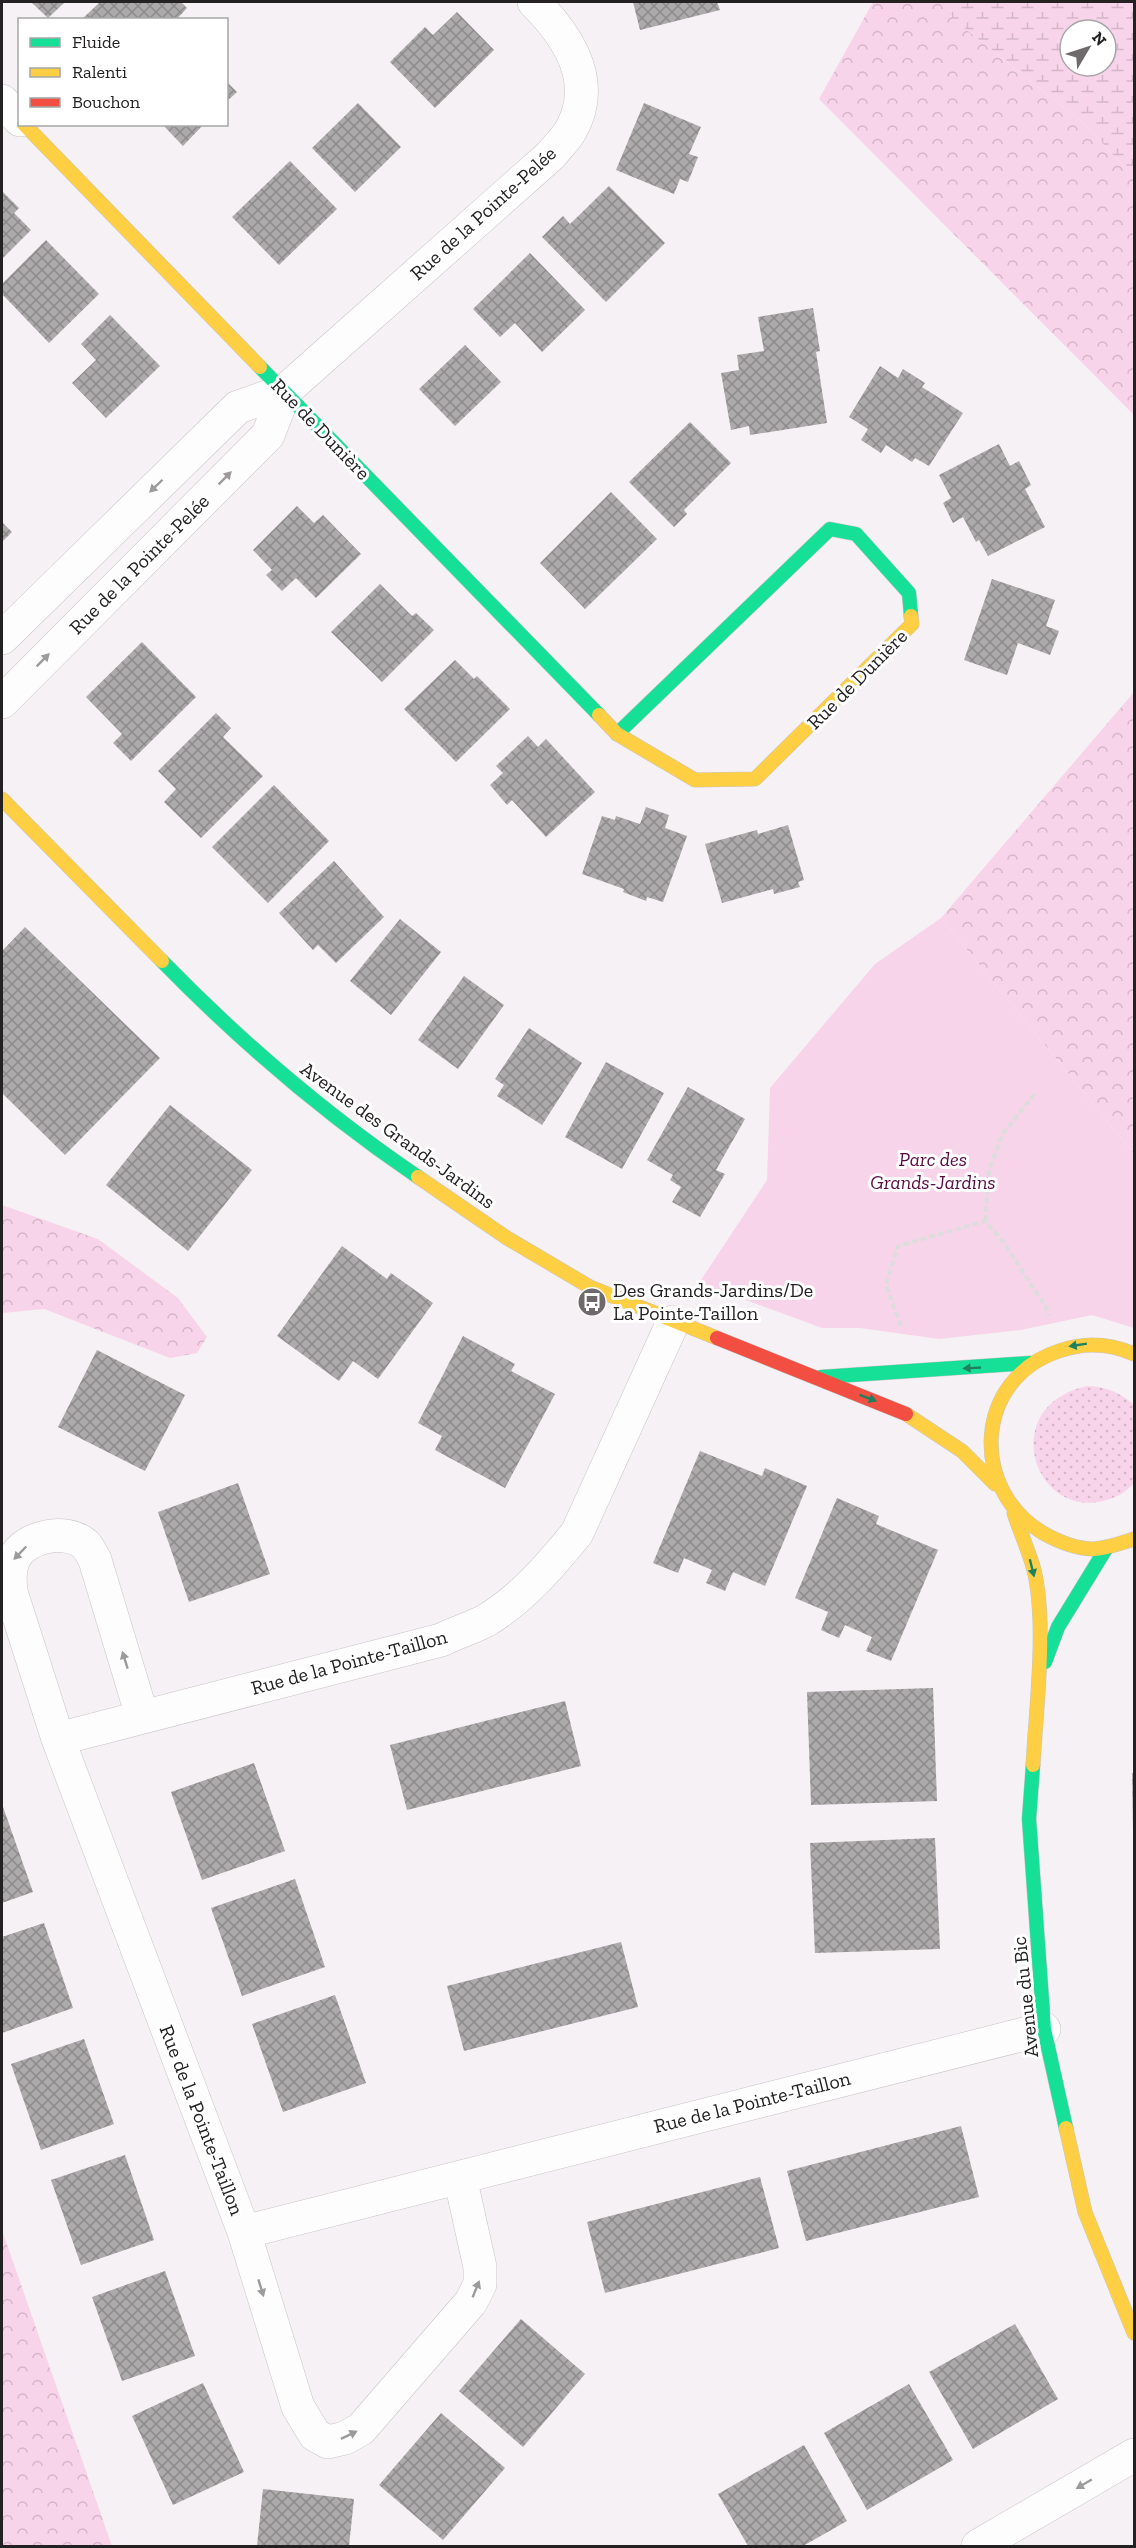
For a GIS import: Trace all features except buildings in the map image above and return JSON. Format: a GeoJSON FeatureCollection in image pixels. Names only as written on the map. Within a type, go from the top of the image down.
{"type":"FeatureCollection","features":[{"type":"Feature","properties":{"kind":"street","name":"Rue de la Pointe-Pelée"},"geometry":{"type":"LineString","coordinates":[[2,638],[237,407],[285,391],[550,155],[571,130],[582,102],[581,72],[569,44],[534,2]]}},
{"type":"Feature","properties":{"kind":"street"},"geometry":{"type":"LineString","coordinates":[[2,101],[18,118]]}},
{"type":"Feature","properties":{"kind":"street","name":"Rue de Dunière"},"geometry":{"type":"LineString","coordinates":[[26,126],[617,734],[694,780],[755,779],[912,624],[909,593],[856,534],[830,530],[617,734]]}},
{"type":"Feature","properties":{"kind":"street","name":"Rue de la Pointe-Pelée"},"geometry":{"type":"LineString","coordinates":[[2,702],[268,435],[285,391]]}},
{"type":"Feature","properties":{"kind":"street","name":"Avenue des Grands-Jardins"},"geometry":{"type":"LineString","coordinates":[[6,812],[66,861],[212,1012],[290,1081],[376,1149],[507,1238],[590,1287],[813,1378],[897,1409],[933,1428],[958,1445],[995,1484]]}},
{"type":"Feature","properties":{"kind":"street","name":"Rue de la Pointe-Taillon"},"geometry":{"type":"LineString","coordinates":[[58,1739],[441,1640],[484,1621],[520,1595],[554,1561],[577,1533],[673,1322]]}},
{"type":"Feature","properties":{"kind":"street"},"geometry":{"type":"LineString","coordinates":[[1134,1354],[1125,1349],[1092,1343],[1059,1348],[1030,1363],[1007,1387],[992,1417],[988,1450],[995,1484],[1014,1513],[1040,1535],[1072,1547],[1107,1548],[1134,1539]]}},
{"type":"Feature","properties":{"kind":"street","name":"Avenue des Grands-Jardins"},"geometry":{"type":"LineString","coordinates":[[813,1378],[1030,1363]]}},
{"type":"Feature","properties":{"kind":"street","name":"Avenue du Bic"},"geometry":{"type":"LineString","coordinates":[[1014,1513],[1034,1571],[1038,1612],[1038,1680],[1029,1819],[1044,2029],[1085,2212],[1134,2333]]}},
{"type":"Feature","properties":{"kind":"street","name":"Rue de la Pointe-Taillon"},"geometry":{"type":"LineString","coordinates":[[142,1716],[95,1560],[86,1544],[68,1535],[51,1536],[21,1548],[14,1558],[9,1575],[11,1592],[58,1739],[244,2232],[298,2407],[315,2434],[328,2442],[345,2438],[361,2429],[471,2302],[480,2284],[480,2267],[460,2177]]}},
{"type":"Feature","properties":{"kind":"street","name":"Avenue du Bic"},"geometry":{"type":"LineString","coordinates":[[1038,1680],[1058,1627],[1107,1548]]}},
{"type":"Feature","properties":{"kind":"street","name":"Rue de la Pointe-Taillon"},"geometry":{"type":"LineString","coordinates":[[244,2232],[1044,2029]]}},
{"type":"Feature","properties":{"kind":"street"},"geometry":{"type":"LineString","coordinates":[[978,2547],[1134,2455]]}},
{"type":"Feature","properties":{"kind":"path"},"geometry":{"type":"LineString","coordinates":[[1036,1092],[1002,1135],[989,1170],[985,1221],[1004,1243],[1046,1307],[1059,1348]]}},
{"type":"Feature","properties":{"kind":"path"},"geometry":{"type":"LineString","coordinates":[[901,1326],[886,1285],[898,1246],[985,1221]]}},
{"type":"Feature","properties":{"kind":"green space"},"geometry":{"type":"Polygon","coordinates":[[[873,2],[949,2],[952,18],[1088,127],[1134,178],[1134,415],[819,99],[873,2]]]}},
{"type":"Feature","properties":{"kind":"green space"},"geometry":{"type":"Polygon","coordinates":[[[949,2],[1134,2],[1134,178],[1088,127],[952,18],[949,2]]]}},
{"type":"Feature","properties":{"kind":"green space"},"geometry":{"type":"Polygon","coordinates":[[[1134,692],[1134,1154],[941,918],[1134,692]]]}},
{"type":"Feature","properties":{"kind":"green space","name":"Parc des Grands-Jardins"},"geometry":{"type":"Polygon","coordinates":[[[941,918],[1134,1154],[1134,1328],[1092,1315],[1021,1330],[939,1339],[860,1328],[822,1328],[699,1283],[767,1180],[770,1088],[875,964],[941,918]]]}},
{"type":"Feature","properties":{"kind":"green space"},"geometry":{"type":"Polygon","coordinates":[[[2,1205],[98,1239],[178,1298],[207,1337],[197,1353],[170,1358],[44,1309],[2,1313],[2,1205]]]}},
{"type":"Feature","properties":{"kind":"green space"},"geometry":{"type":"Polygon","coordinates":[[[1087,1386],[1112,1391],[1134,1405],[1134,1483],[1120,1495],[1112,1498],[1103,1501],[1079,1502],[1058,1493],[1043,1477],[1035,1457],[1034,1436],[1042,1415],[1059,1397],[1087,1386]]]}},
{"type":"Feature","properties":{"kind":"green space"},"geometry":{"type":"Polygon","coordinates":[[[2,2230],[112,2546],[2,2546],[2,2230]]]}},
{"type":"Feature","properties":{"kind":"traffic: fast"},"geometry":{"type":"LineString","coordinates":[[260,367],[599,715]]}},
{"type":"Feature","properties":{"kind":"traffic: fast"},"geometry":{"type":"LineString","coordinates":[[617,734],[830,529],[856,534],[909,593],[911,616]]}},
{"type":"Feature","properties":{"kind":"traffic: fast"},"geometry":{"type":"LineString","coordinates":[[162,961],[222,1020],[284,1075],[350,1128],[418,1177]]}},
{"type":"Feature","properties":{"kind":"traffic: fast"},"geometry":{"type":"LineString","coordinates":[[821,1377],[1030,1363]]}},
{"type":"Feature","properties":{"kind":"traffic: fast"},"geometry":{"type":"LineString","coordinates":[[1045,1662],[1058,1627],[1107,1547]]}},
{"type":"Feature","properties":{"kind":"traffic: fast"},"geometry":{"type":"LineString","coordinates":[[1033,1765],[1029,1819],[1044,2029],[1066,2128]]}},
{"type":"Feature","properties":{"kind":"traffic: slow"},"geometry":{"type":"LineString","coordinates":[[26,126],[260,367]]}},
{"type":"Feature","properties":{"kind":"traffic: slow"},"geometry":{"type":"LineString","coordinates":[[599,715],[617,734],[695,780],[755,779],[912,624],[911,616]]}},
{"type":"Feature","properties":{"kind":"traffic: slow"},"geometry":{"type":"LineString","coordinates":[[2,799],[162,961]]}},
{"type":"Feature","properties":{"kind":"traffic: slow"},"geometry":{"type":"LineString","coordinates":[[418,1177],[507,1238],[590,1287],[717,1338]]}},
{"type":"Feature","properties":{"kind":"traffic: slow"},"geometry":{"type":"LineString","coordinates":[[1134,1354],[1106,1346],[1087,1345],[1059,1351],[1031,1365],[1010,1385],[997,1409],[991,1436],[993,1463],[1002,1490],[1019,1514],[1043,1533],[1067,1544],[1087,1549],[1104,1548],[1134,1539]]}},
{"type":"Feature","properties":{"kind":"traffic: slow"},"geometry":{"type":"LineString","coordinates":[[906,1414],[962,1451],[995,1484]]}},
{"type":"Feature","properties":{"kind":"traffic: slow"},"geometry":{"type":"LineString","coordinates":[[1014,1513],[1034,1570],[1040,1615],[1040,1666],[1033,1765]]}},
{"type":"Feature","properties":{"kind":"traffic: slow"},"geometry":{"type":"LineString","coordinates":[[1066,2128],[1085,2212],[1134,2333]]}},
{"type":"Feature","properties":{"kind":"traffic: jam"},"geometry":{"type":"LineString","coordinates":[[717,1338],[906,1414]]}},
{"type":"Feature","properties":{"kind":"place","name":"Des Grands-Jardins/De La Pointe-Taillon"},"geometry":{"type":"Point","coordinates":[592,1302]}}]}
